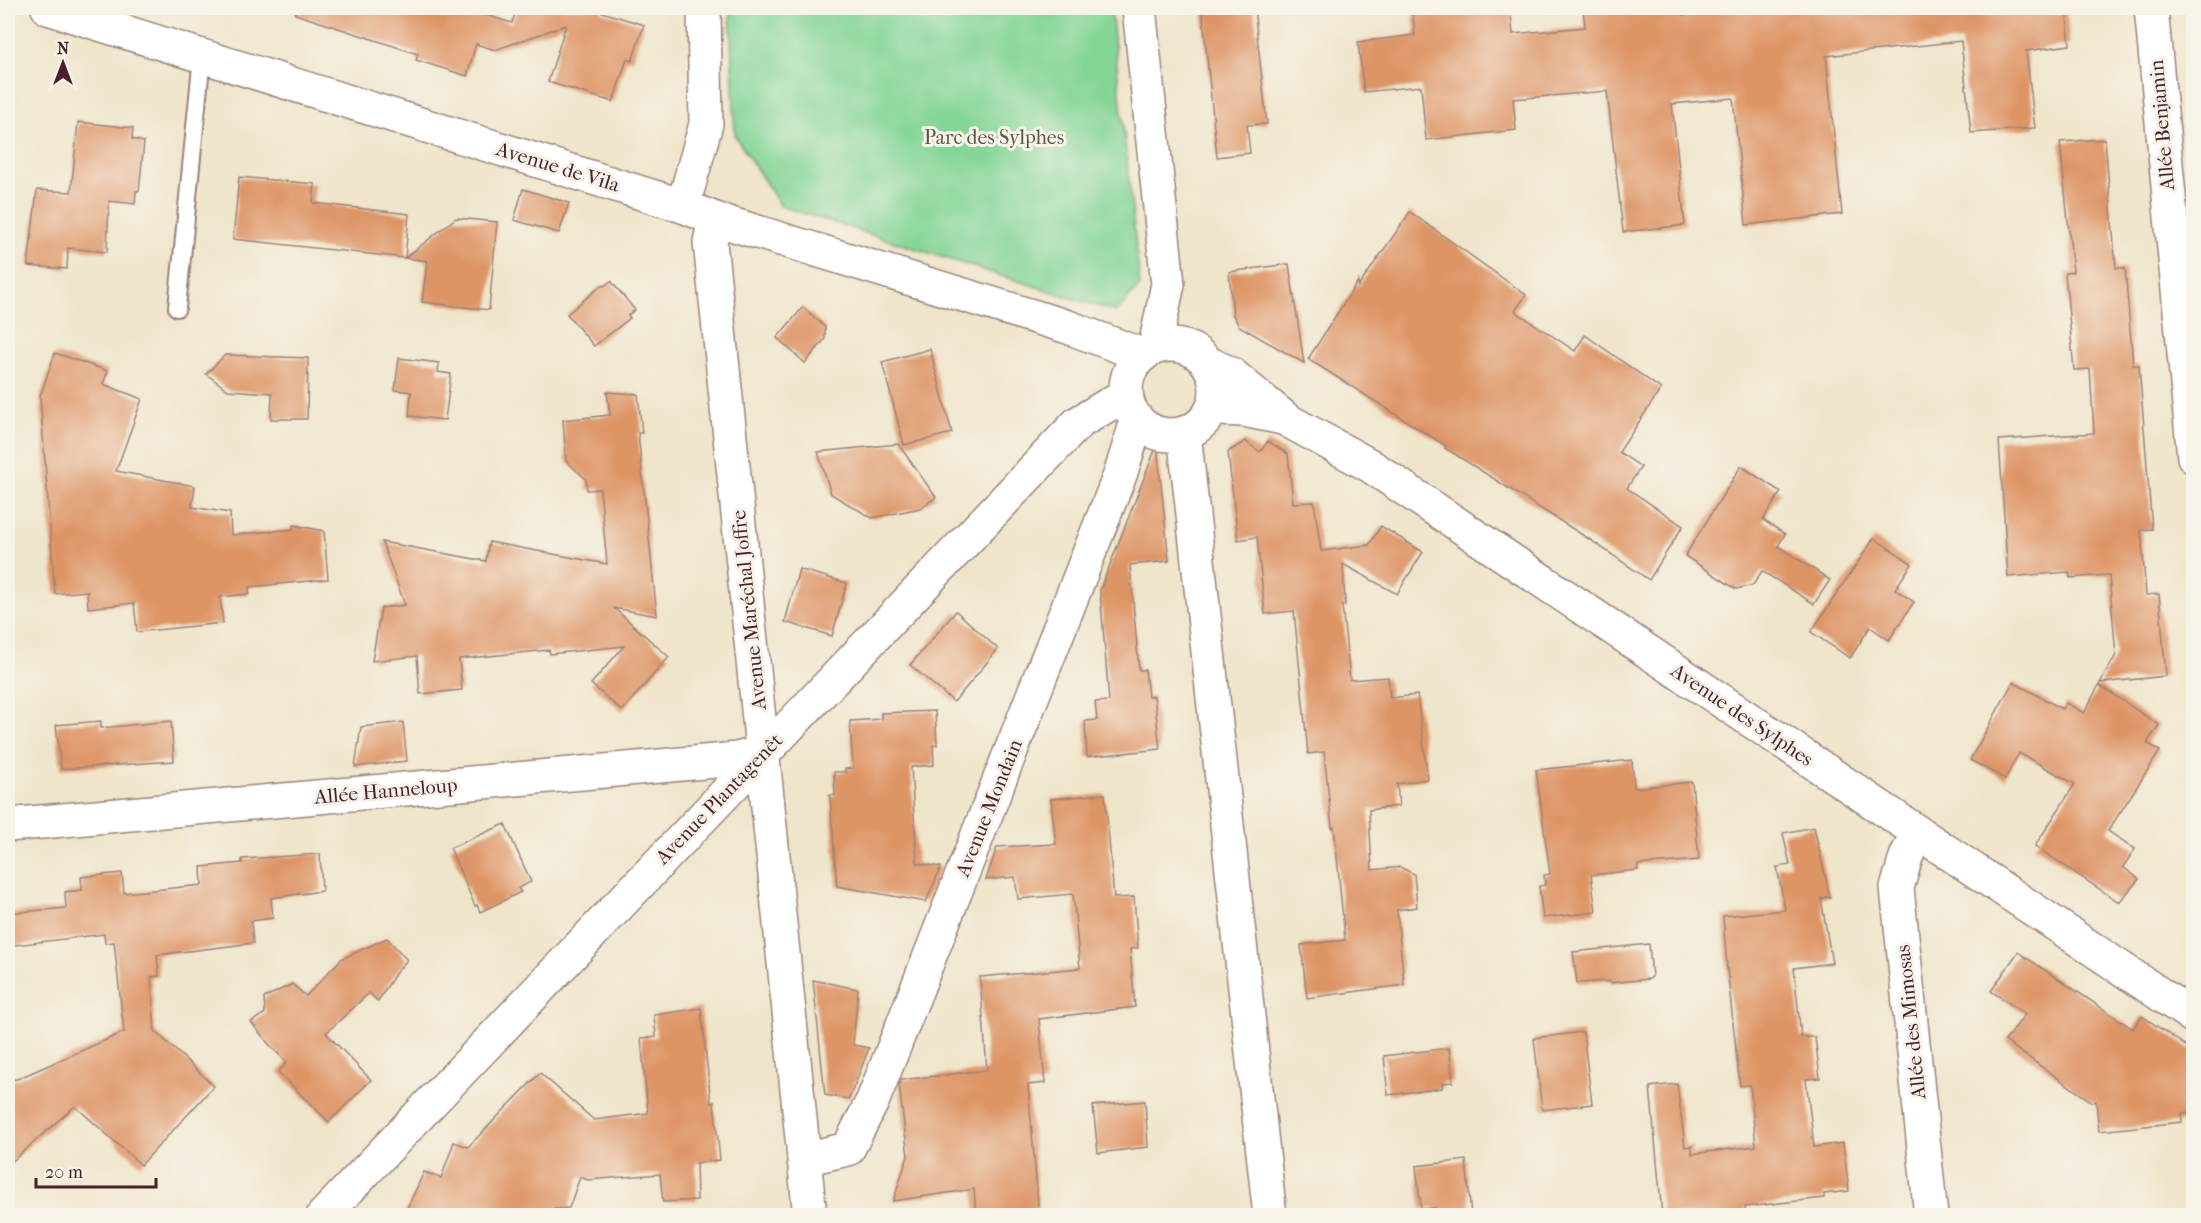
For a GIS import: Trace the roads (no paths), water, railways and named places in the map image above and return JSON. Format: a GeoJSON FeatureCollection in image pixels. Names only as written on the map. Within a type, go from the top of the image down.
{"type":"FeatureCollection","features":[{"type":"Feature","properties":{"kind":"street","name":"Avenue de Vila"},"geometry":{"type":"LineString","coordinates":[[48,8],[683,206],[715,219],[1068,327],[1137,379]]}},
{"type":"Feature","properties":{"kind":"street"},"geometry":{"type":"LineString","coordinates":[[683,206],[706,124],[704,8]]}},
{"type":"Feature","properties":{"kind":"street"},"geometry":{"type":"LineString","coordinates":[[1139,8],[1168,284],[1204,359],[1216,378],[1217,386],[1214,409],[1205,422],[1184,434],[1163,435],[1149,430],[1137,379],[1168,284]]}},
{"type":"Feature","properties":{"kind":"street","name":"Allée Benjamin"},"geometry":{"type":"LineString","coordinates":[[2151,8],[2193,457]]}},
{"type":"Feature","properties":{"kind":"street","name":"Avenue Maréchal Joffre"},"geometry":{"type":"LineString","coordinates":[[715,219],[710,242],[810,1215]]}},
{"type":"Feature","properties":{"kind":"street"},"geometry":{"type":"LineString","coordinates":[[1137,379],[1177,345],[1185,346],[1204,359]]}},
{"type":"Feature","properties":{"kind":"street","name":"Avenue des Sylphes"},"geometry":{"type":"LineString","coordinates":[[1204,359],[1231,374],[1287,420],[1370,465],[2193,1017]]}},
{"type":"Feature","properties":{"kind":"street","name":"Avenue Plantagenêt"},"geometry":{"type":"LineString","coordinates":[[323,1215],[1078,423],[1137,379]]}},
{"type":"Feature","properties":{"kind":"street","name":"Avenue Mondain"},"geometry":{"type":"LineString","coordinates":[[804,1159],[848,1149],[873,1100],[1120,475],[1137,379]]}},
{"type":"Feature","properties":{"kind":"street","name":"Avenue des Sylphes"},"geometry":{"type":"LineString","coordinates":[[1214,409],[1244,410],[1287,420]]}},
{"type":"Feature","properties":{"kind":"street"},"geometry":{"type":"LineString","coordinates":[[1184,434],[1270,1215]]}},
{"type":"Feature","properties":{"kind":"street","name":"Allée Hanneloup"},"geometry":{"type":"LineString","coordinates":[[8,825],[737,759],[764,752]]}},
{"type":"Feature","properties":{"kind":"street","name":"Allée des Mimosas"},"geometry":{"type":"LineString","coordinates":[[1917,833],[1906,857],[1897,888],[1931,1215]]}},
{"type":"Feature","properties":{"kind":"lane"},"geometry":{"type":"LineString","coordinates":[[177,308],[202,56]]}},
{"type":"Feature","properties":{"kind":"park label","name":"Parc des Sylphes"},"geometry":{"type":"Point","coordinates":[994,137]}}]}
